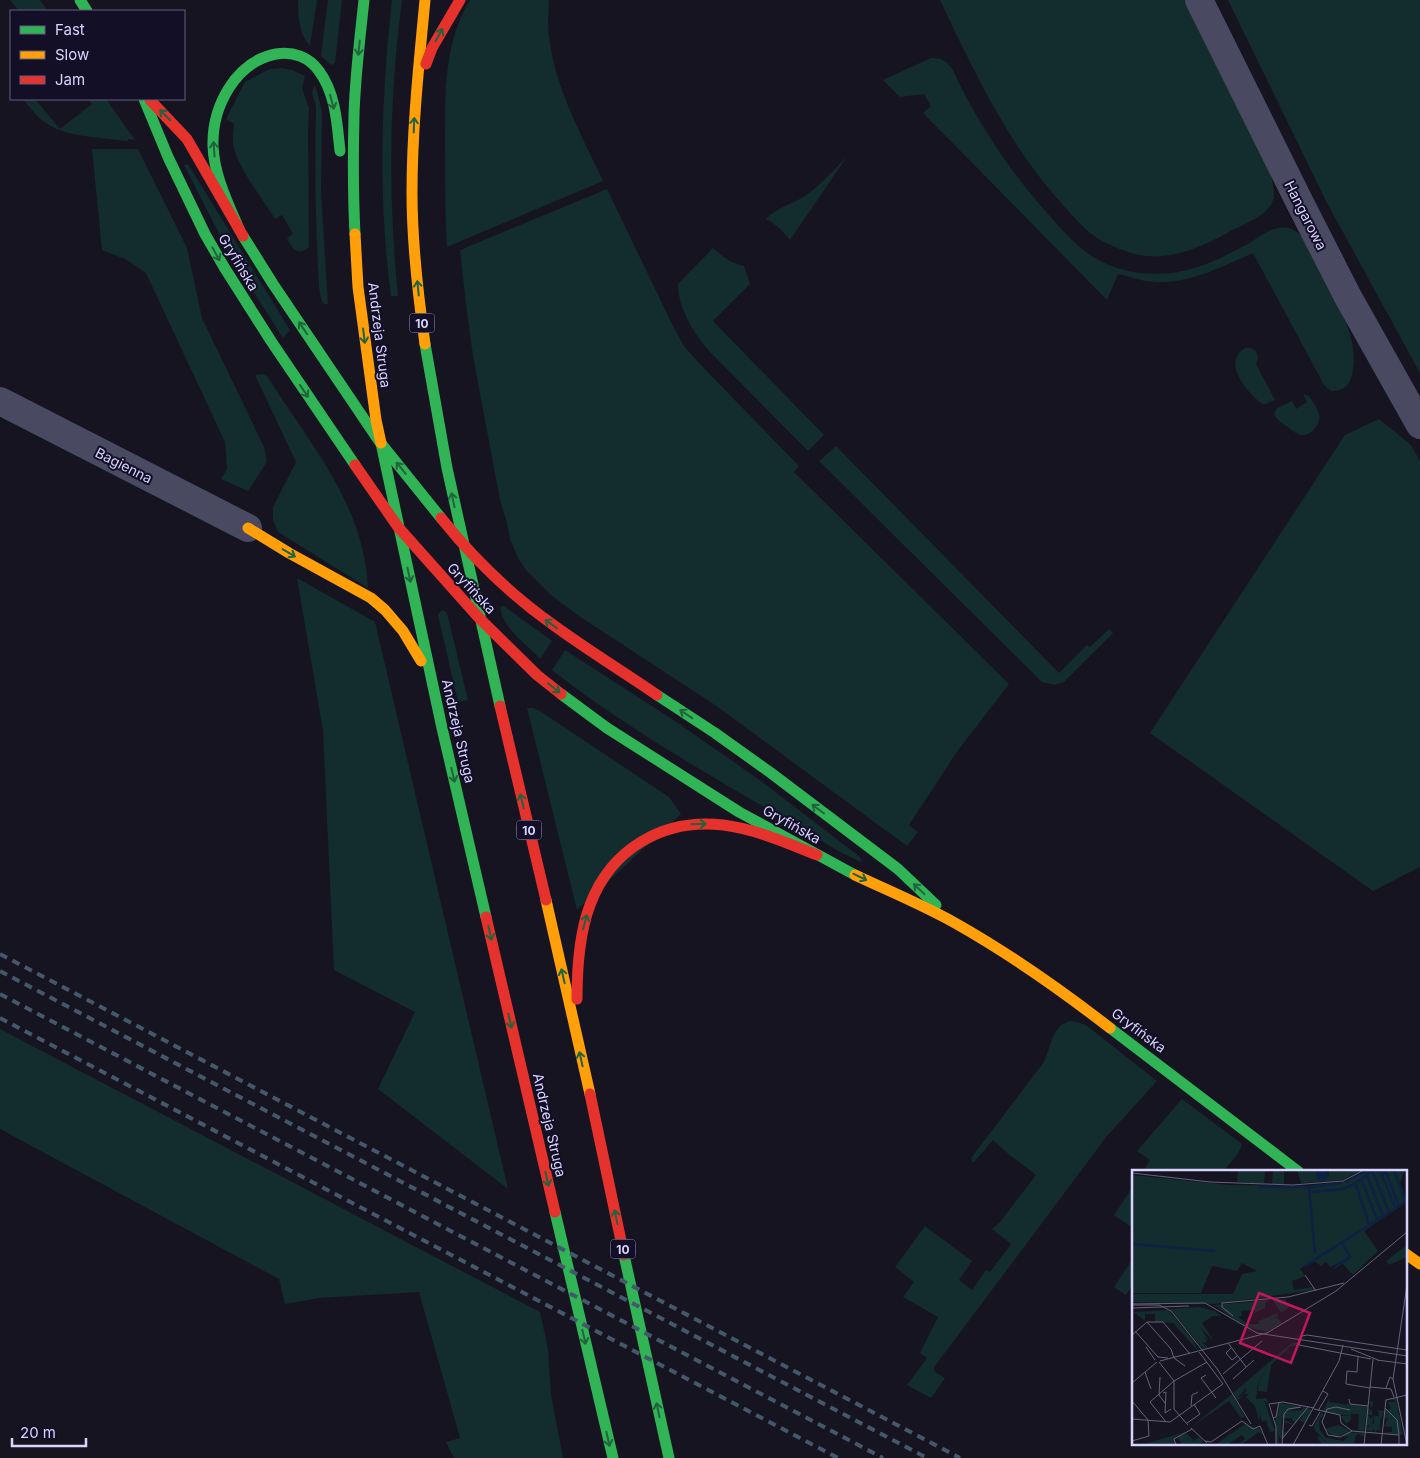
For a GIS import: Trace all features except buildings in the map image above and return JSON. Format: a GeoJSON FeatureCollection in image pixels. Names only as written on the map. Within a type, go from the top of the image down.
{"type":"FeatureCollection","features":[{"type":"Feature","properties":{"kind":"main road","name":"Andrzeja Struga"},"geometry":{"type":"LineString","coordinates":[[364,0],[354,114],[354,206],[358,287],[379,441],[435,693],[613,1458]]}},
{"type":"Feature","properties":{"kind":"main road","name":"10"},"geometry":{"type":"LineString","coordinates":[[425,0],[416,96],[412,174],[413,225],[422,326],[437,422],[480,619],[577,1040],[669,1458]]}},
{"type":"Feature","properties":{"kind":"main road"},"geometry":{"type":"LineString","coordinates":[[416,96],[432,48],[460,0]]}},
{"type":"Feature","properties":{"kind":"main road"},"geometry":{"type":"LineString","coordinates":[[239,229],[223,189],[216,164],[214,132],[218,114],[227,91],[241,71],[252,62],[268,55],[286,53],[302,57],[317,68],[326,82],[333,102],[358,287]]}},
{"type":"Feature","properties":{"kind":"main road","name":"Gryfińska"},"geometry":{"type":"LineString","coordinates":[[144,100],[174,171],[205,234],[224,268],[321,416],[398,527],[480,619],[538,675],[573,704],[607,728],[739,812],[848,871],[954,922],[992,945],[1064,993],[1295,1170]]}},
{"type":"Feature","properties":{"kind":"main road","name":"Gryfińska"},"geometry":{"type":"LineString","coordinates":[[150,100],[187,139],[273,284],[379,441],[464,547],[512,593],[546,621],[716,733],[771,773],[898,869],[954,922]]}},
{"type":"Feature","properties":{"kind":"main road"},"geometry":{"type":"LineString","coordinates":[[248,528],[306,563],[364,593],[381,606],[403,631],[415,650],[435,693]]}},
{"type":"Feature","properties":{"kind":"main road"},"geometry":{"type":"LineString","coordinates":[[577,1040],[577,980],[583,930],[590,906],[602,880],[610,868],[630,850],[647,838],[669,828],[701,823],[722,824],[753,831],[817,855]]}},
{"type":"Feature","properties":{"kind":"main road"},"geometry":{"type":"LineString","coordinates":[[1408,1255],[1420,1264]]}},
{"type":"Feature","properties":{"kind":"street","name":"Hangarowa"},"geometry":{"type":"LineString","coordinates":[[1199,0],[1348,297],[1420,425]]}},
{"type":"Feature","properties":{"kind":"street","name":"Bagienna"},"geometry":{"type":"LineString","coordinates":[[0,401],[248,528]]}},
{"type":"Feature","properties":{"kind":"green space"},"geometry":{"type":"Polygon","coordinates":[[[10,0],[40,0],[47,10],[18,10],[10,0]]]}},
{"type":"Feature","properties":{"kind":"green space"},"geometry":{"type":"Polygon","coordinates":[[[298,0],[317,0],[310,46],[301,30],[298,0]]]}},
{"type":"Feature","properties":{"kind":"green space"},"geometry":{"type":"Polygon","coordinates":[[[328,0],[342,0],[335,63],[331,65],[321,56],[328,0]]]}},
{"type":"Feature","properties":{"kind":"green space"},"geometry":{"type":"Polygon","coordinates":[[[392,0],[402,0],[394,74],[391,148],[391,185],[398,296],[391,296],[387,260],[382,148],[385,74],[392,0]]]}},
{"type":"Feature","properties":{"kind":"green space"},"geometry":{"type":"Polygon","coordinates":[[[470,0],[549,0],[548,23],[554,65],[576,124],[603,181],[447,247],[445,129],[447,72],[455,34],[470,0]]]}},
{"type":"Feature","properties":{"kind":"green space"},"geometry":{"type":"Polygon","coordinates":[[[940,0],[1188,0],[1271,173],[1274,193],[1272,203],[1263,214],[1249,222],[1208,243],[1174,254],[1162,256],[1139,255],[1119,249],[1100,240],[1084,228],[1070,213],[1025,157],[979,80],[940,0]]]}},
{"type":"Feature","properties":{"kind":"green space"},"geometry":{"type":"Polygon","coordinates":[[[1228,0],[1420,0],[1420,373],[1327,203],[1228,0]]]}},
{"type":"Feature","properties":{"kind":"green space"},"geometry":{"type":"Polygon","coordinates":[[[931,58],[943,60],[950,66],[992,141],[1042,207],[1077,245],[1103,262],[1128,271],[1140,273],[1179,272],[1212,262],[1273,229],[1285,228],[1297,232],[1311,250],[1342,312],[1351,336],[1354,361],[1352,376],[1348,385],[1342,389],[1331,391],[1323,383],[1253,253],[1227,265],[1187,279],[1159,282],[1145,281],[1118,274],[1107,300],[923,113],[931,106],[924,94],[900,97],[883,80],[931,58]]]}},
{"type":"Feature","properties":{"kind":"green space"},"geometry":{"type":"Polygon","coordinates":[[[282,68],[305,76],[302,88],[309,108],[309,247],[301,251],[295,250],[289,242],[287,238],[293,234],[282,215],[275,219],[246,175],[234,148],[234,124],[226,119],[245,82],[270,69],[282,68]]]}},
{"type":"Feature","properties":{"kind":"green space"},"geometry":{"type":"Polygon","coordinates":[[[314,85],[322,112],[321,192],[328,304],[324,304],[322,301],[319,281],[315,167],[316,107],[312,93],[314,85]]]}},
{"type":"Feature","properties":{"kind":"green space"},"geometry":{"type":"Polygon","coordinates":[[[24,100],[36,100],[60,129],[92,104],[89,100],[107,100],[135,140],[128,139],[128,141],[68,133],[47,124],[24,100]]]}},
{"type":"Feature","properties":{"kind":"green space"},"geometry":{"type":"Polygon","coordinates":[[[92,149],[138,149],[187,248],[202,318],[264,447],[267,462],[248,491],[221,479],[227,469],[225,442],[146,273],[125,259],[102,250],[92,149]]]}},
{"type":"Feature","properties":{"kind":"green space"},"geometry":{"type":"Polygon","coordinates":[[[848,155],[790,240],[779,228],[766,219],[776,211],[804,197],[830,175],[848,155]]]}},
{"type":"Feature","properties":{"kind":"green space"},"geometry":{"type":"Polygon","coordinates":[[[188,164],[290,330],[283,338],[231,257],[184,165],[188,164]]]}},
{"type":"Feature","properties":{"kind":"green space"},"geometry":{"type":"Polygon","coordinates":[[[607,189],[684,346],[799,466],[794,472],[1009,684],[956,753],[909,825],[918,832],[907,846],[715,705],[579,616],[551,595],[526,570],[518,558],[510,539],[500,500],[473,356],[460,250],[607,189]]]}},
{"type":"Feature","properties":{"kind":"green space"},"geometry":{"type":"Polygon","coordinates":[[[713,248],[727,259],[744,266],[750,284],[713,321],[824,435],[808,451],[709,351],[687,319],[681,302],[678,284],[713,248]]]}},
{"type":"Feature","properties":{"kind":"green space"},"geometry":{"type":"Polygon","coordinates":[[[1245,348],[1250,348],[1256,352],[1258,359],[1256,364],[1275,400],[1262,404],[1250,393],[1239,378],[1236,362],[1238,354],[1245,348]]]}},
{"type":"Feature","properties":{"kind":"green space"},"geometry":{"type":"Polygon","coordinates":[[[263,374],[267,376],[317,451],[346,502],[357,529],[364,558],[368,588],[278,532],[273,520],[273,507],[296,462],[255,375],[263,374]]]}},
{"type":"Feature","properties":{"kind":"green space"},"geometry":{"type":"Polygon","coordinates":[[[1303,394],[1311,398],[1319,414],[1319,422],[1309,434],[1301,435],[1276,418],[1274,413],[1277,408],[1292,401],[1296,409],[1307,402],[1303,394]]]}},
{"type":"Feature","properties":{"kind":"green space"},"geometry":{"type":"Polygon","coordinates":[[[1379,419],[1411,445],[1420,461],[1420,867],[1373,891],[1150,733],[1345,435],[1379,419]]]}},
{"type":"Feature","properties":{"kind":"green space"},"geometry":{"type":"Polygon","coordinates":[[[836,446],[1059,673],[1087,645],[1090,647],[1109,629],[1113,633],[1064,682],[1055,685],[1042,682],[819,461],[836,446]]]}},
{"type":"Feature","properties":{"kind":"green space"},"geometry":{"type":"Polygon","coordinates":[[[297,578],[375,622],[508,1189],[378,1089],[415,1012],[334,970],[323,731],[297,578]]]}},
{"type":"Feature","properties":{"kind":"green space"},"geometry":{"type":"Polygon","coordinates":[[[504,606],[552,641],[540,659],[510,629],[502,615],[500,607],[504,606]]]}},
{"type":"Feature","properties":{"kind":"green space"},"geometry":{"type":"Polygon","coordinates":[[[443,610],[447,613],[468,700],[458,702],[438,615],[443,610]]]}},
{"type":"Feature","properties":{"kind":"green space"},"geometry":{"type":"Polygon","coordinates":[[[565,650],[675,721],[761,781],[860,857],[862,861],[840,852],[621,720],[552,670],[565,650]]]}},
{"type":"Feature","properties":{"kind":"green space"},"geometry":{"type":"Polygon","coordinates":[[[527,708],[540,711],[669,797],[681,814],[577,910],[527,708]]]}},
{"type":"Feature","properties":{"kind":"green space"},"geometry":{"type":"Polygon","coordinates":[[[1070,1021],[1086,1025],[1157,1081],[1107,1136],[935,1366],[935,1372],[945,1378],[931,1398],[907,1385],[927,1358],[920,1353],[938,1317],[903,1297],[914,1282],[895,1267],[925,1226],[972,1261],[959,1280],[972,1290],[986,1270],[990,1272],[1011,1244],[992,1229],[1000,1222],[1036,1175],[993,1140],[974,1162],[971,1158],[1044,1062],[1054,1034],[1061,1025],[1070,1021]]]}},
{"type":"Feature","properties":{"kind":"green space"},"geometry":{"type":"Polygon","coordinates":[[[0,1029],[540,1312],[548,1349],[551,1395],[563,1458],[454,1458],[446,1442],[460,1438],[419,1292],[319,1298],[285,1304],[279,1279],[0,1129],[0,1029]]]}},
{"type":"Feature","properties":{"kind":"green space"},"geometry":{"type":"Polygon","coordinates":[[[1182,1099],[1242,1144],[1237,1155],[1224,1170],[1144,1170],[1150,1160],[1137,1151],[1182,1099]]]}},
{"type":"Feature","properties":{"kind":"green space"},"geometry":{"type":"Polygon","coordinates":[[[1132,1188],[1132,1228],[1114,1215],[1132,1188]]]}},
{"type":"Feature","properties":{"kind":"green space"},"geometry":{"type":"Polygon","coordinates":[[[1132,1260],[1132,1285],[1126,1295],[1114,1287],[1132,1260]]]}},
{"type":"Feature","properties":{"kind":"railway"},"geometry":{"type":"LineString","coordinates":[[0,954],[960,1458]]}},
{"type":"Feature","properties":{"kind":"railway"},"geometry":{"type":"LineString","coordinates":[[0,971],[927,1458]]}},
{"type":"Feature","properties":{"kind":"railway"},"geometry":{"type":"LineString","coordinates":[[0,994],[883,1458]]}},
{"type":"Feature","properties":{"kind":"railway"},"geometry":{"type":"LineString","coordinates":[[0,1018],[838,1458]]}},
{"type":"Feature","properties":{"kind":"traffic: fast"},"geometry":{"type":"LineString","coordinates":[[80,0],[86,10]]}},
{"type":"Feature","properties":{"kind":"traffic: fast"},"geometry":{"type":"LineString","coordinates":[[355,234],[353,175],[354,115],[364,0]]}},
{"type":"Feature","properties":{"kind":"traffic: fast"},"geometry":{"type":"LineString","coordinates":[[239,229],[222,189],[216,168],[213,146],[217,116],[222,102],[229,88],[249,66],[261,59],[282,53],[300,56],[315,66],[325,80],[332,99],[337,120],[340,151]]}},
{"type":"Feature","properties":{"kind":"traffic: fast"},"geometry":{"type":"LineString","coordinates":[[144,100],[168,157],[205,234],[224,267],[271,341],[355,465]]}},
{"type":"Feature","properties":{"kind":"traffic: fast"},"geometry":{"type":"LineString","coordinates":[[243,236],[273,284],[379,441],[441,518]]}},
{"type":"Feature","properties":{"kind":"traffic: fast"},"geometry":{"type":"LineString","coordinates":[[425,344],[447,468],[500,706]]}},
{"type":"Feature","properties":{"kind":"traffic: fast"},"geometry":{"type":"LineString","coordinates":[[381,443],[442,728],[486,917]]}},
{"type":"Feature","properties":{"kind":"traffic: fast"},"geometry":{"type":"LineString","coordinates":[[561,694],[607,728],[739,812],[855,875]]}},
{"type":"Feature","properties":{"kind":"traffic: fast"},"geometry":{"type":"LineString","coordinates":[[657,695],[771,773],[898,869],[936,905]]}},
{"type":"Feature","properties":{"kind":"traffic: fast"},"geometry":{"type":"LineString","coordinates":[[1110,1028],[1296,1170]]}},
{"type":"Feature","properties":{"kind":"traffic: fast"},"geometry":{"type":"LineString","coordinates":[[555,1212],[613,1458]]}},
{"type":"Feature","properties":{"kind":"traffic: fast"},"geometry":{"type":"LineString","coordinates":[[624,1255],[669,1458]]}},
{"type":"Feature","properties":{"kind":"traffic: slow"},"geometry":{"type":"LineString","coordinates":[[425,0],[418,72],[412,193],[416,269],[425,344]]}},
{"type":"Feature","properties":{"kind":"traffic: slow"},"geometry":{"type":"LineString","coordinates":[[355,234],[358,287],[376,420],[381,443]]}},
{"type":"Feature","properties":{"kind":"traffic: slow"},"geometry":{"type":"LineString","coordinates":[[248,528],[371,598],[385,610],[403,631],[421,661]]}},
{"type":"Feature","properties":{"kind":"traffic: slow"},"geometry":{"type":"LineString","coordinates":[[855,875],[931,910],[996,947],[1110,1028]]}},
{"type":"Feature","properties":{"kind":"traffic: slow"},"geometry":{"type":"LineString","coordinates":[[546,900],[590,1094]]}},
{"type":"Feature","properties":{"kind":"traffic: slow"},"geometry":{"type":"LineString","coordinates":[[1408,1255],[1420,1264]]}},
{"type":"Feature","properties":{"kind":"traffic: jam"},"geometry":{"type":"LineString","coordinates":[[426,64],[432,48],[460,0]]}},
{"type":"Feature","properties":{"kind":"traffic: jam"},"geometry":{"type":"LineString","coordinates":[[150,100],[187,139],[243,236]]}},
{"type":"Feature","properties":{"kind":"traffic: jam"},"geometry":{"type":"LineString","coordinates":[[355,465],[398,527],[480,619],[537,675],[561,694]]}},
{"type":"Feature","properties":{"kind":"traffic: jam"},"geometry":{"type":"LineString","coordinates":[[441,518],[479,561],[521,600],[565,633],[657,695]]}},
{"type":"Feature","properties":{"kind":"traffic: jam"},"geometry":{"type":"LineString","coordinates":[[500,706],[546,900]]}},
{"type":"Feature","properties":{"kind":"traffic: jam"},"geometry":{"type":"LineString","coordinates":[[577,999],[579,951],[590,905],[599,885],[611,868],[625,853],[642,841],[660,832],[680,827],[701,824],[723,825],[759,833],[817,855]]}},
{"type":"Feature","properties":{"kind":"traffic: jam"},"geometry":{"type":"LineString","coordinates":[[486,917],[555,1212]]}},
{"type":"Feature","properties":{"kind":"traffic: jam"},"geometry":{"type":"LineString","coordinates":[[590,1094],[624,1255]]}}]}
